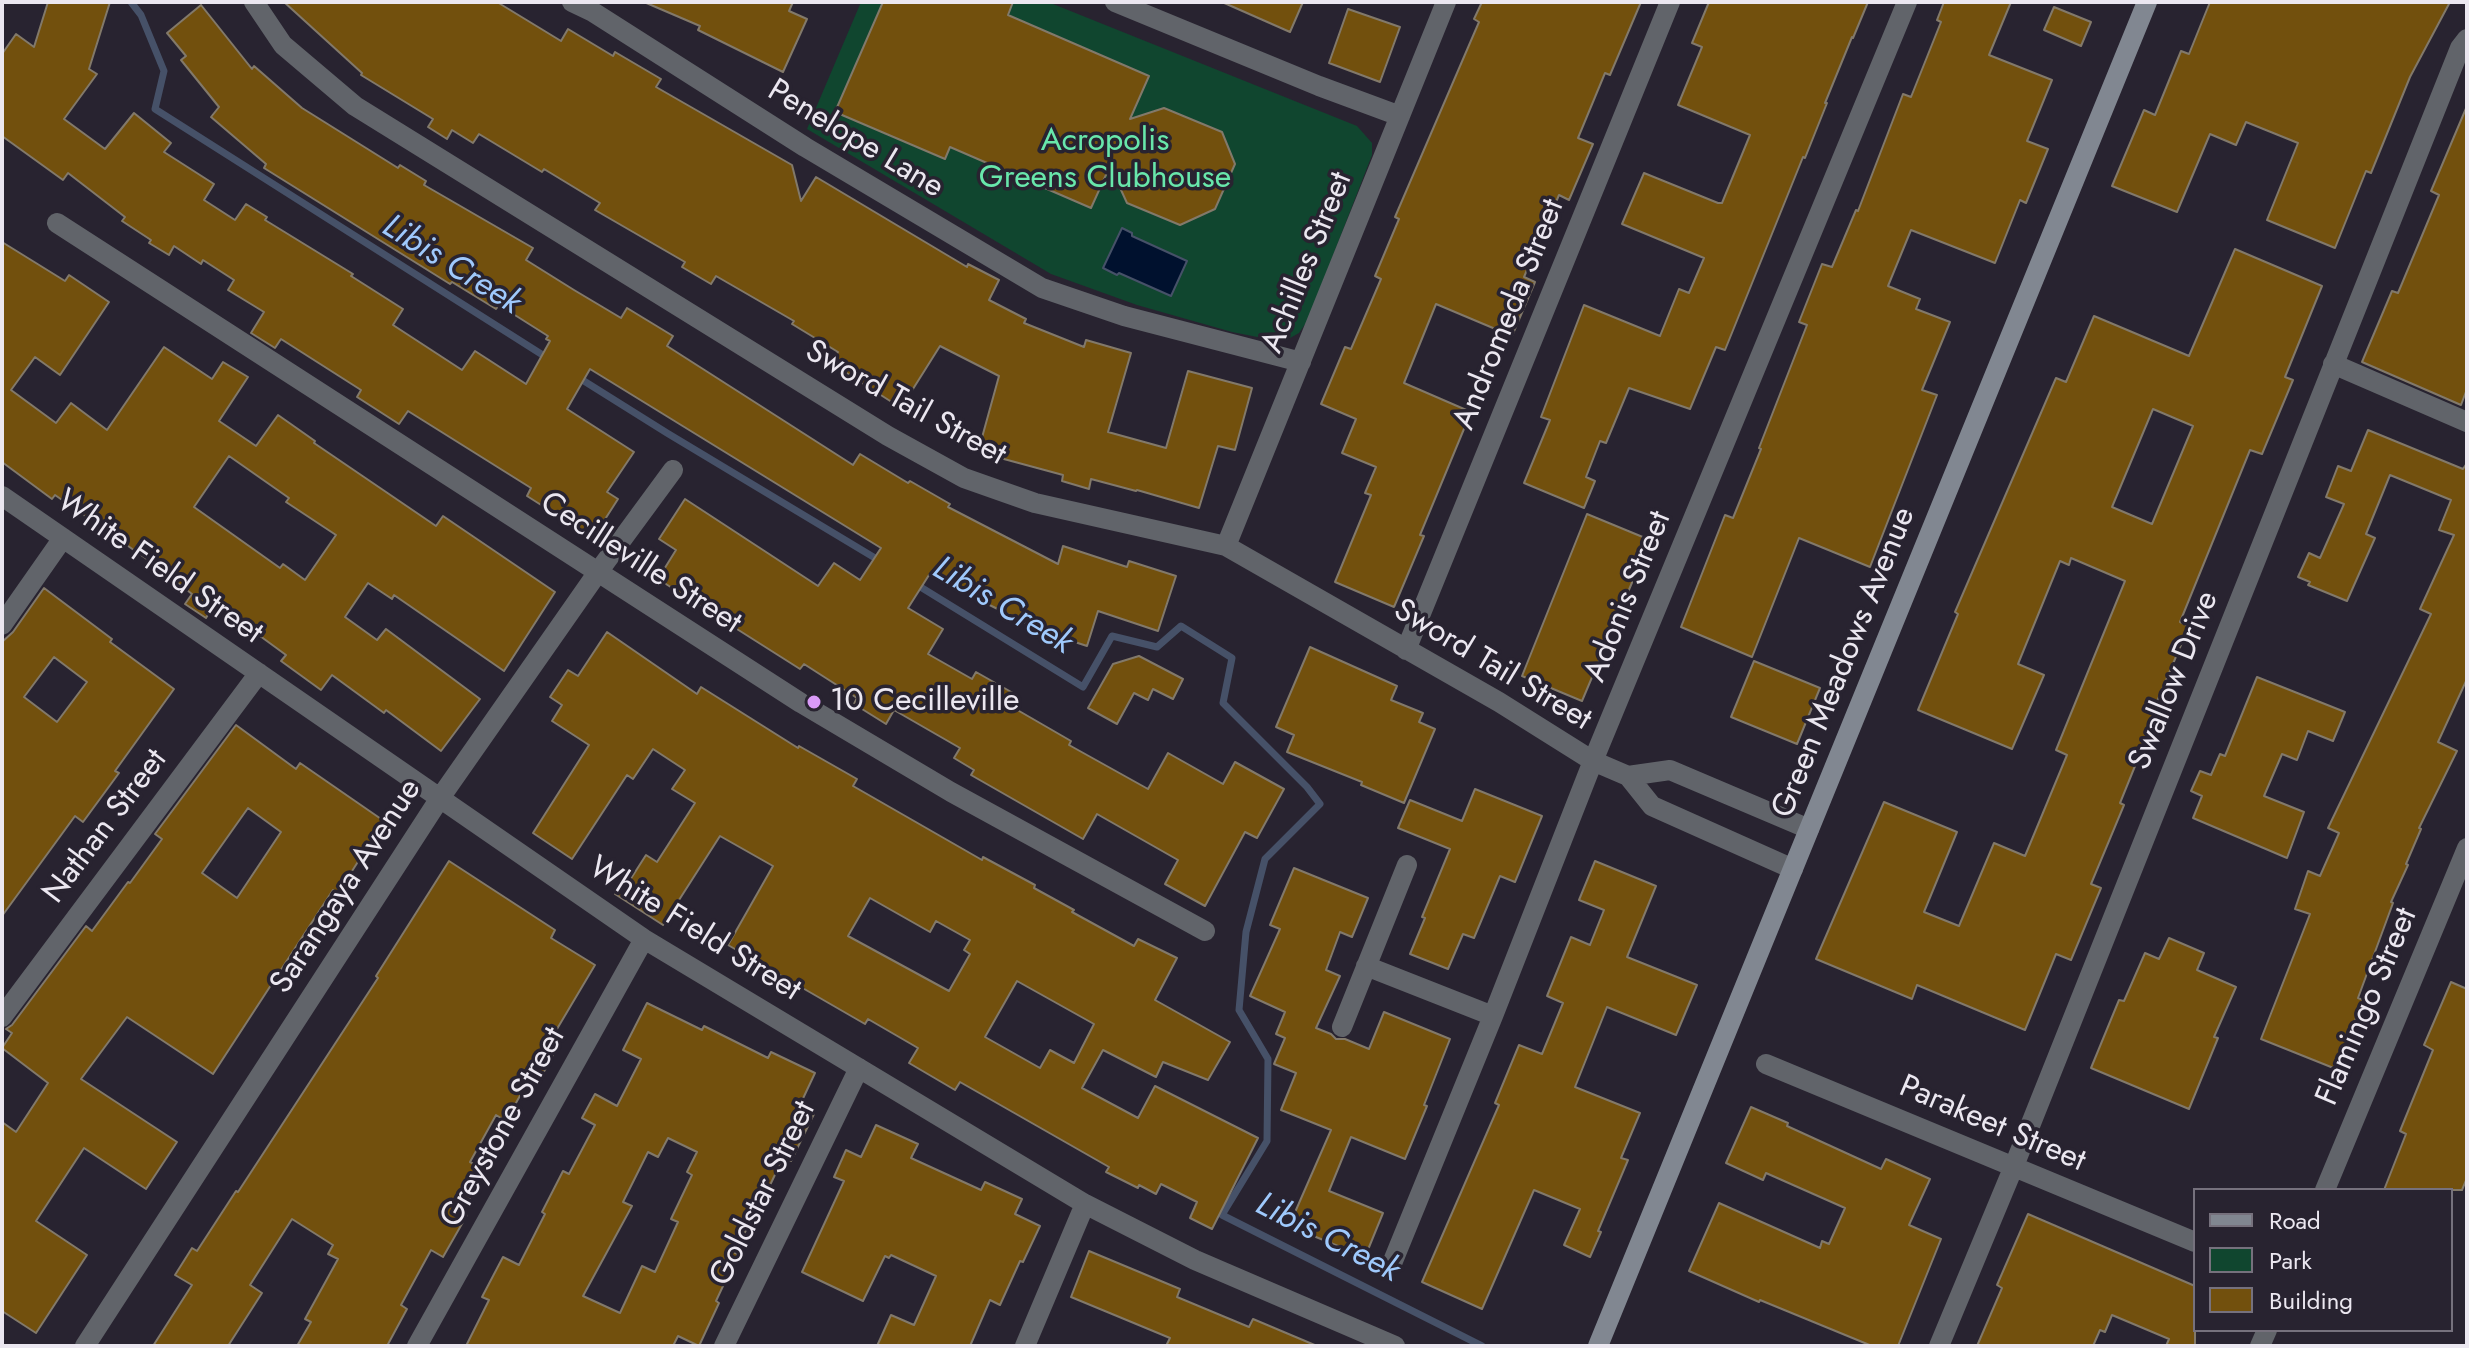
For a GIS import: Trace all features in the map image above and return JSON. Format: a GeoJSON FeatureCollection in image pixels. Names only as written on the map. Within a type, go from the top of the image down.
{"type":"FeatureCollection","features":[{"type":"Feature","properties":{"kind":"street","name":"Sword Tail Street"},"geometry":{"type":"LineString","coordinates":[[254,2],[283,45],[355,106],[888,436],[964,478],[1035,503],[1226,546],[1499,702],[1593,761],[1628,776],[1652,806],[1793,869]]}},
{"type":"Feature","properties":{"kind":"street","name":"Penelope Lane"},"geometry":{"type":"LineString","coordinates":[[572,2],[593,12],[805,147],[1042,288],[1124,316],[1301,362]]}},
{"type":"Feature","properties":{"kind":"street"},"geometry":{"type":"LineString","coordinates":[[1115,2],[1400,116]]}},
{"type":"Feature","properties":{"kind":"street","name":"Achilles Street"},"geometry":{"type":"LineString","coordinates":[[1226,546],[1446,2]]}},
{"type":"Feature","properties":{"kind":"street","name":"Andromeda Street"},"geometry":{"type":"LineString","coordinates":[[1406,650],[1670,2]]}},
{"type":"Feature","properties":{"kind":"street","name":"Adonis Street"},"geometry":{"type":"LineString","coordinates":[[1393,1261],[1593,761],[1907,2]]}},
{"type":"Feature","properties":{"kind":"street","name":"Green Meadows Avenue"},"geometry":{"type":"LineString","coordinates":[[1598,1346],[2147,2]]}},
{"type":"Feature","properties":{"kind":"street","name":"Swallow Drive"},"geometry":{"type":"LineString","coordinates":[[1939,1346],[2014,1166],[2460,48],[2467,39]]}},
{"type":"Feature","properties":{"kind":"street","name":"Cecilleville Street"},"geometry":{"type":"LineString","coordinates":[[57,223],[801,703],[938,784],[1205,931]]}},
{"type":"Feature","properties":{"kind":"street"},"geometry":{"type":"LineString","coordinates":[[2333,364],[2467,422]]}},
{"type":"Feature","properties":{"kind":"street","name":"Sarangaya Avenue"},"geometry":{"type":"LineString","coordinates":[[85,1346],[440,798],[673,470]]}},
{"type":"Feature","properties":{"kind":"street","name":"White Field Street"},"geometry":{"type":"LineString","coordinates":[[2,496],[644,939],[1085,1204],[1195,1260],[1395,1346]]}},
{"type":"Feature","properties":{"kind":"street"},"geometry":{"type":"LineString","coordinates":[[2,625],[63,538]]}},
{"type":"Feature","properties":{"kind":"street","name":"Nathan Street"},"geometry":{"type":"LineString","coordinates":[[2,1017],[259,673]]}},
{"type":"Feature","properties":{"kind":"street"},"geometry":{"type":"LineString","coordinates":[[1628,776],[1670,770],[1809,829]]}},
{"type":"Feature","properties":{"kind":"street","name":"Flamingo Street"},"geometry":{"type":"LineString","coordinates":[[2326,1188],[2467,848]]}},
{"type":"Feature","properties":{"kind":"street"},"geometry":{"type":"LineString","coordinates":[[1342,1027],[1407,865]]}},
{"type":"Feature","properties":{"kind":"street","name":"Greystone Street"},"geometry":{"type":"LineString","coordinates":[[417,1346],[644,939]]}},
{"type":"Feature","properties":{"kind":"street"},"geometry":{"type":"LineString","coordinates":[[1366,966],[1493,1016]]}},
{"type":"Feature","properties":{"kind":"street","name":"Parakeet Street"},"geometry":{"type":"LineString","coordinates":[[1766,1064],[2193,1241]]}},
{"type":"Feature","properties":{"kind":"street","name":"Goldstar Street"},"geometry":{"type":"LineString","coordinates":[[724,1346],[859,1068]]}},
{"type":"Feature","properties":{"kind":"street"},"geometry":{"type":"LineString","coordinates":[[1025,1346],[1085,1204]]}},
{"type":"Feature","properties":{"kind":"green space","name":"Acropolis Greens Clubhouse"},"geometry":{"type":"Polygon","coordinates":[[[861,2],[1048,2],[1357,126],[1372,143],[1372,155],[1308,320],[1299,333],[1278,341],[1232,332],[1137,305],[1051,274],[807,129],[861,2]]]}},
{"type":"Feature","properties":{"kind":"water"},"geometry":{"type":"Polygon","coordinates":[[[1122,228],[1132,236],[1187,261],[1171,296],[1103,268],[1122,228]]]}},
{"type":"Feature","properties":{"kind":"building"},"geometry":{"type":"Polygon","coordinates":[[[48,2],[110,2],[89,69],[97,74],[64,119],[105,149],[134,113],[171,143],[164,152],[214,184],[204,200],[235,220],[246,204],[267,217],[265,220],[403,309],[393,325],[462,370],[475,351],[526,384],[550,341],[546,339],[548,336],[499,305],[496,309],[452,282],[450,284],[264,168],[266,164],[211,117],[219,107],[181,60],[186,56],[167,33],[201,5],[252,69],[254,66],[302,108],[398,168],[400,165],[426,181],[424,185],[533,248],[526,260],[574,290],[621,318],[627,308],[673,336],[667,346],[853,465],[860,454],[950,504],[948,507],[1058,564],[1063,546],[1127,567],[1129,561],[1176,576],[1158,631],[1098,611],[1087,646],[1044,632],[929,575],[908,608],[943,629],[928,654],[972,679],[976,672],[1013,693],[1007,704],[1071,741],[1069,745],[1148,789],[1168,753],[1223,784],[1235,762],[1284,789],[1257,838],[1245,832],[1205,906],[1165,884],[1178,860],[1097,814],[1083,839],[971,775],[974,770],[954,758],[960,748],[894,710],[886,724],[854,704],[857,698],[804,664],[800,669],[658,579],[676,550],[659,539],[685,499],[818,586],[834,563],[860,580],[881,548],[590,369],[567,409],[634,452],[607,492],[618,499],[593,538],[527,496],[531,488],[408,411],[399,424],[357,397],[361,390],[281,339],[275,348],[251,333],[264,312],[228,290],[234,280],[174,246],[169,255],[149,243],[151,240],[122,221],[125,217],[68,173],[63,180],[2,136],[2,54],[16,34],[34,47],[48,2]]]}},
{"type":"Feature","properties":{"kind":"building"},"geometry":{"type":"Polygon","coordinates":[[[284,2],[497,2],[561,41],[568,29],[613,56],[615,52],[661,79],[656,87],[792,165],[801,201],[816,177],[967,267],[968,264],[999,280],[989,300],[1026,319],[1024,323],[1084,347],[1086,340],[1131,353],[1108,432],[1166,448],[1188,371],[1252,388],[1235,450],[1218,446],[1199,508],[1091,479],[1089,489],[1062,481],[1063,475],[978,452],[999,376],[940,346],[901,408],[831,363],[838,352],[792,324],[794,321],[716,276],[711,284],[682,267],[685,262],[595,210],[600,203],[544,169],[542,172],[479,134],[473,143],[452,130],[447,139],[428,127],[433,119],[361,75],[284,2]]]}},
{"type":"Feature","properties":{"kind":"building"},"geometry":{"type":"Polygon","coordinates":[[[644,2],[793,2],[789,11],[807,19],[783,72],[698,30],[700,26],[644,2]]]}},
{"type":"Feature","properties":{"kind":"building"},"geometry":{"type":"Polygon","coordinates":[[[883,2],[1013,2],[1008,15],[1149,76],[1130,119],[1164,108],[1222,132],[1235,164],[1215,209],[1180,225],[1127,203],[1110,166],[1091,208],[950,147],[945,159],[835,112],[883,2]]]}},
{"type":"Feature","properties":{"kind":"building"},"geometry":{"type":"Polygon","coordinates":[[[1222,2],[1303,2],[1290,32],[1222,2]]]}},
{"type":"Feature","properties":{"kind":"building"},"geometry":{"type":"Polygon","coordinates":[[[1482,2],[1641,2],[1610,75],[1605,73],[1578,138],[1593,144],[1569,200],[1559,195],[1524,277],[1535,282],[1512,336],[1436,304],[1404,383],[1471,412],[1394,607],[1335,582],[1371,495],[1365,493],[1376,467],[1342,453],[1356,419],[1321,404],[1345,347],[1351,349],[1381,279],[1375,276],[1399,219],[1395,217],[1479,22],[1474,19],[1482,2]]]}},
{"type":"Feature","properties":{"kind":"building"},"geometry":{"type":"Polygon","coordinates":[[[1709,2],[1868,2],[1725,350],[1716,347],[1690,409],[1629,388],[1606,443],[1600,441],[1586,477],[1595,481],[1584,508],[1524,483],[1550,420],[1541,417],[1584,305],[1660,336],[1679,289],[1689,293],[1704,258],[1622,224],[1644,173],[1722,203],[1750,135],[1678,105],[1702,47],[1692,43],[1709,2]]]}},
{"type":"Feature","properties":{"kind":"building"},"geometry":{"type":"Polygon","coordinates":[[[1944,2],[2011,2],[1989,55],[2052,80],[2027,141],[2048,149],[2026,203],[2020,200],[1995,263],[1911,230],[1888,286],[1920,299],[1916,309],[1950,322],[1922,390],[1937,395],[1870,567],[1799,538],[1752,657],[1681,627],[1725,515],[1733,518],[1761,449],[1807,325],[1799,322],[1822,264],[1832,267],[1858,211],[1903,94],[1911,97],[1941,22],[1937,20],[1944,2]]]}},
{"type":"Feature","properties":{"kind":"building"},"geometry":{"type":"Polygon","coordinates":[[[2210,2],[2450,2],[2410,77],[2371,173],[2366,171],[2335,248],[2267,220],[2298,143],[2246,122],[2236,145],[2210,134],[2177,212],[2112,186],[2144,110],[2155,115],[2181,51],[2189,54],[2210,2]]]}},
{"type":"Feature","properties":{"kind":"building"},"geometry":{"type":"Polygon","coordinates":[[[2054,7],[2091,22],[2081,46],[2044,30],[2054,7]]]}},
{"type":"Feature","properties":{"kind":"building"},"geometry":{"type":"Polygon","coordinates":[[[1348,9],[1400,27],[1380,82],[1329,63],[1348,9]]]}},
{"type":"Feature","properties":{"kind":"building"},"geometry":{"type":"Polygon","coordinates":[[[2467,106],[2467,389],[2461,405],[2362,362],[2392,291],[2398,293],[2439,195],[2431,191],[2467,106]]]}},
{"type":"Feature","properties":{"kind":"building"},"geometry":{"type":"Polygon","coordinates":[[[2,242],[65,281],[69,275],[109,302],[60,375],[35,357],[11,390],[56,423],[71,403],[107,430],[164,347],[212,379],[223,362],[248,377],[219,421],[256,446],[278,415],[436,526],[443,516],[555,592],[504,671],[394,595],[392,599],[368,583],[345,617],[377,640],[386,629],[480,699],[441,751],[332,675],[321,690],[281,661],[286,655],[215,603],[206,618],[185,604],[192,594],[151,562],[55,495],[52,499],[2,462],[2,242]],[[229,456],[194,507],[280,568],[283,564],[305,580],[336,535],[286,502],[289,498],[229,456]]]}},
{"type":"Feature","properties":{"kind":"building"},"geometry":{"type":"Polygon","coordinates":[[[2235,249],[2322,286],[2285,377],[2293,380],[2262,454],[2250,450],[2180,622],[2189,626],[2153,711],[2157,712],[2120,803],[2124,805],[2091,884],[2101,888],[2071,960],[2056,954],[2025,1030],[1917,985],[1912,999],[1816,959],[1884,802],[1957,832],[1924,912],[1959,926],[1994,843],[2025,856],[2067,755],[2056,750],[2125,581],[2071,558],[2069,565],[2060,561],[2018,664],[2044,675],[2012,749],[1918,710],[1958,614],[1955,612],[2056,378],[2066,382],[2094,316],[2189,356],[2235,249]],[[2153,409],[2112,507],[2152,524],[2193,426],[2153,409]]]}},
{"type":"Feature","properties":{"kind":"building"},"geometry":{"type":"Polygon","coordinates":[[[2368,430],[2463,469],[2467,463],[2467,679],[2438,742],[2457,751],[2419,828],[2358,998],[2363,1000],[2336,1069],[2261,1039],[2310,914],[2295,909],[2308,871],[2320,876],[2339,833],[2328,828],[2431,614],[2420,609],[2454,535],[2439,530],[2451,500],[2390,475],[2366,534],[2375,538],[2347,601],[2308,585],[2310,582],[2298,577],[2309,553],[2320,558],[2344,504],[2326,497],[2338,466],[2351,471],[2368,430]]]}},
{"type":"Feature","properties":{"kind":"building"},"geometry":{"type":"Polygon","coordinates":[[[1587,514],[1650,540],[1582,701],[1522,676],[1587,514]]]}},
{"type":"Feature","properties":{"kind":"building"},"geometry":{"type":"Polygon","coordinates":[[[44,588],[174,689],[83,822],[75,816],[2,916],[2,642],[13,632],[44,588]],[[54,657],[24,697],[57,722],[87,682],[54,657]]]}},
{"type":"Feature","properties":{"kind":"building"},"geometry":{"type":"Polygon","coordinates":[[[607,632],[697,694],[701,687],[798,748],[857,779],[853,786],[982,860],[983,857],[1035,885],[1034,888],[1074,910],[1072,912],[1134,946],[1138,939],[1177,958],[1155,1000],[1230,1042],[1208,1080],[1163,1062],[1156,1077],[1103,1050],[1082,1088],[1138,1118],[1155,1086],[1258,1138],[1212,1229],[1190,1218],[1197,1202],[1161,1184],[1156,1194],[1139,1185],[1138,1188],[1106,1172],[1109,1167],[960,1082],[955,1090],[909,1063],[918,1048],[868,1019],[865,1024],[728,945],[773,866],[720,836],[663,925],[615,894],[626,878],[630,880],[646,855],[657,862],[695,803],[672,789],[685,770],[653,749],[633,779],[627,775],[572,859],[533,833],[589,745],[552,721],[562,705],[550,697],[568,670],[578,676],[607,632]],[[870,898],[848,936],[949,991],[970,954],[964,950],[970,940],[936,921],[930,932],[870,898]],[[1017,981],[985,1037],[1040,1068],[1050,1050],[1074,1063],[1094,1024],[1017,981]]]}},
{"type":"Feature","properties":{"kind":"building"},"geometry":{"type":"Polygon","coordinates":[[[1310,647],[1397,686],[1391,700],[1423,713],[1419,722],[1435,729],[1404,803],[1361,785],[1362,782],[1287,752],[1294,735],[1276,727],[1310,647]]]}},
{"type":"Feature","properties":{"kind":"building"},"geometry":{"type":"Polygon","coordinates":[[[1139,656],[1183,679],[1173,699],[1153,689],[1148,700],[1134,693],[1117,724],[1088,708],[1113,664],[1139,656]]]}},
{"type":"Feature","properties":{"kind":"building"},"geometry":{"type":"Polygon","coordinates":[[[1754,661],[1820,688],[1797,744],[1731,717],[1754,661]]]}},
{"type":"Feature","properties":{"kind":"building"},"geometry":{"type":"Polygon","coordinates":[[[2257,677],[2345,712],[2333,741],[2308,731],[2297,760],[2282,754],[2264,796],[2304,812],[2287,858],[2193,818],[2202,796],[2191,791],[2200,771],[2211,775],[2220,754],[2225,756],[2257,677]]]}},
{"type":"Feature","properties":{"kind":"building"},"geometry":{"type":"Polygon","coordinates":[[[236,725],[296,769],[300,763],[384,821],[338,893],[333,890],[213,1074],[127,1017],[81,1079],[177,1142],[146,1189],[84,1148],[36,1221],[87,1255],[36,1333],[2,1311],[2,1122],[16,1132],[48,1083],[2,1048],[12,1033],[6,1029],[86,926],[92,931],[130,883],[162,839],[155,834],[236,725]],[[248,808],[202,873],[237,898],[281,832],[248,808]]]}},
{"type":"Feature","properties":{"kind":"building"},"geometry":{"type":"Polygon","coordinates":[[[1475,789],[1542,816],[1515,882],[1500,876],[1474,938],[1463,934],[1448,969],[1410,954],[1450,849],[1398,828],[1410,800],[1462,821],[1475,789]]]}},
{"type":"Feature","properties":{"kind":"building"},"geometry":{"type":"Polygon","coordinates":[[[449,861],[555,930],[551,938],[595,965],[554,1034],[562,1038],[540,1079],[532,1074],[506,1121],[496,1115],[470,1162],[485,1170],[462,1212],[467,1215],[443,1257],[431,1250],[401,1305],[407,1309],[387,1346],[297,1346],[311,1322],[305,1319],[338,1259],[328,1254],[333,1245],[292,1219],[250,1285],[262,1293],[228,1346],[153,1346],[192,1285],[175,1275],[192,1248],[197,1251],[238,1192],[378,978],[376,976],[449,861]]]}},
{"type":"Feature","properties":{"kind":"building"},"geometry":{"type":"Polygon","coordinates":[[[1595,861],[1656,886],[1627,957],[1697,985],[1676,1035],[1607,1007],[1575,1087],[1640,1113],[1621,1158],[1628,1160],[1598,1231],[1601,1232],[1590,1257],[1564,1245],[1580,1209],[1534,1190],[1482,1309],[1422,1282],[1499,1105],[1495,1103],[1519,1045],[1542,1054],[1563,1003],[1547,996],[1571,937],[1590,945],[1604,910],[1579,900],[1595,861]]]}},
{"type":"Feature","properties":{"kind":"building"},"geometry":{"type":"Polygon","coordinates":[[[1294,868],[1368,898],[1352,937],[1340,932],[1326,970],[1340,976],[1316,1028],[1336,1039],[1345,1039],[1369,1049],[1384,1012],[1450,1039],[1405,1159],[1351,1137],[1329,1191],[1383,1213],[1365,1257],[1289,1226],[1331,1130],[1281,1110],[1296,1073],[1274,1064],[1285,1038],[1276,1034],[1285,1012],[1250,996],[1280,929],[1270,925],[1294,868]]]}},
{"type":"Feature","properties":{"kind":"building"},"geometry":{"type":"Polygon","coordinates":[[[2169,938],[2204,953],[2197,970],[2236,987],[2214,1037],[2218,1038],[2189,1109],[2091,1068],[2119,1000],[2124,1001],[2145,953],[2159,959],[2169,938]]]}},
{"type":"Feature","properties":{"kind":"building"},"geometry":{"type":"Polygon","coordinates":[[[2451,982],[2467,989],[2467,1178],[2462,1190],[2385,1188],[2406,1134],[2400,1131],[2433,1050],[2424,1045],[2451,982]]]}},
{"type":"Feature","properties":{"kind":"building"},"geometry":{"type":"Polygon","coordinates":[[[647,1003],[702,1030],[704,1026],[768,1058],[771,1052],[815,1073],[799,1107],[814,1114],[791,1161],[783,1158],[759,1203],[735,1253],[738,1254],[699,1346],[678,1336],[673,1346],[466,1346],[489,1300],[482,1297],[503,1257],[519,1265],[563,1171],[569,1174],[595,1125],[582,1118],[595,1094],[617,1106],[641,1059],[623,1050],[647,1003]],[[668,1138],[658,1157],[648,1152],[623,1202],[632,1206],[583,1296],[620,1313],[642,1266],[655,1272],[678,1222],[671,1219],[692,1175],[687,1172],[697,1152],[668,1138]]]}},
{"type":"Feature","properties":{"kind":"building"},"geometry":{"type":"Polygon","coordinates":[[[1751,1107],[1881,1169],[1886,1159],[1930,1179],[1909,1225],[1941,1239],[1898,1346],[1872,1346],[1689,1271],[1719,1203],[1820,1248],[1822,1241],[1829,1244],[1845,1208],[1766,1173],[1763,1180],[1726,1163],[1751,1107]]]}},
{"type":"Feature","properties":{"kind":"building"},"geometry":{"type":"Polygon","coordinates":[[[876,1125],[918,1144],[911,1158],[981,1190],[985,1182],[1022,1199],[1015,1214],[1040,1226],[1000,1305],[990,1300],[970,1346],[877,1346],[891,1315],[914,1325],[936,1276],[891,1255],[889,1258],[885,1256],[863,1301],[802,1272],[844,1181],[834,1177],[846,1150],[861,1157],[876,1125]]]}},
{"type":"Feature","properties":{"kind":"building"},"geometry":{"type":"Polygon","coordinates":[[[2028,1214],[2193,1285],[2195,1346],[2166,1346],[2169,1339],[2112,1315],[2105,1332],[2100,1330],[2093,1346],[1977,1346],[2002,1288],[1997,1285],[2028,1214]]]}},
{"type":"Feature","properties":{"kind":"building"},"geometry":{"type":"Polygon","coordinates":[[[1089,1251],[1180,1289],[1177,1297],[1249,1327],[1253,1319],[1317,1346],[1166,1346],[1170,1338],[1071,1297],[1089,1251]]]}},
{"type":"Feature","properties":{"kind":"waterway","name":"Libis Creek"},"geometry":{"type":"LineString","coordinates":[[131,2],[141,15],[164,71],[155,109],[549,359]]}},
{"type":"Feature","properties":{"kind":"waterway","name":"Libis Creek"},"geometry":{"type":"LineString","coordinates":[[576,376],[880,561]]}},
{"type":"Feature","properties":{"kind":"waterway","name":"Libis Creek"},"geometry":{"type":"LineString","coordinates":[[914,583],[1083,687],[1112,636],[1157,647],[1181,626],[1232,658],[1223,703],[1320,804],[1265,859],[1246,932],[1239,1010],[1268,1059],[1267,1141],[1222,1215],[1482,1346]]}},
{"type":"Feature","properties":{"kind":"place","name":"10 Cecilleville"},"geometry":{"type":"Point","coordinates":[814,702]}}]}
